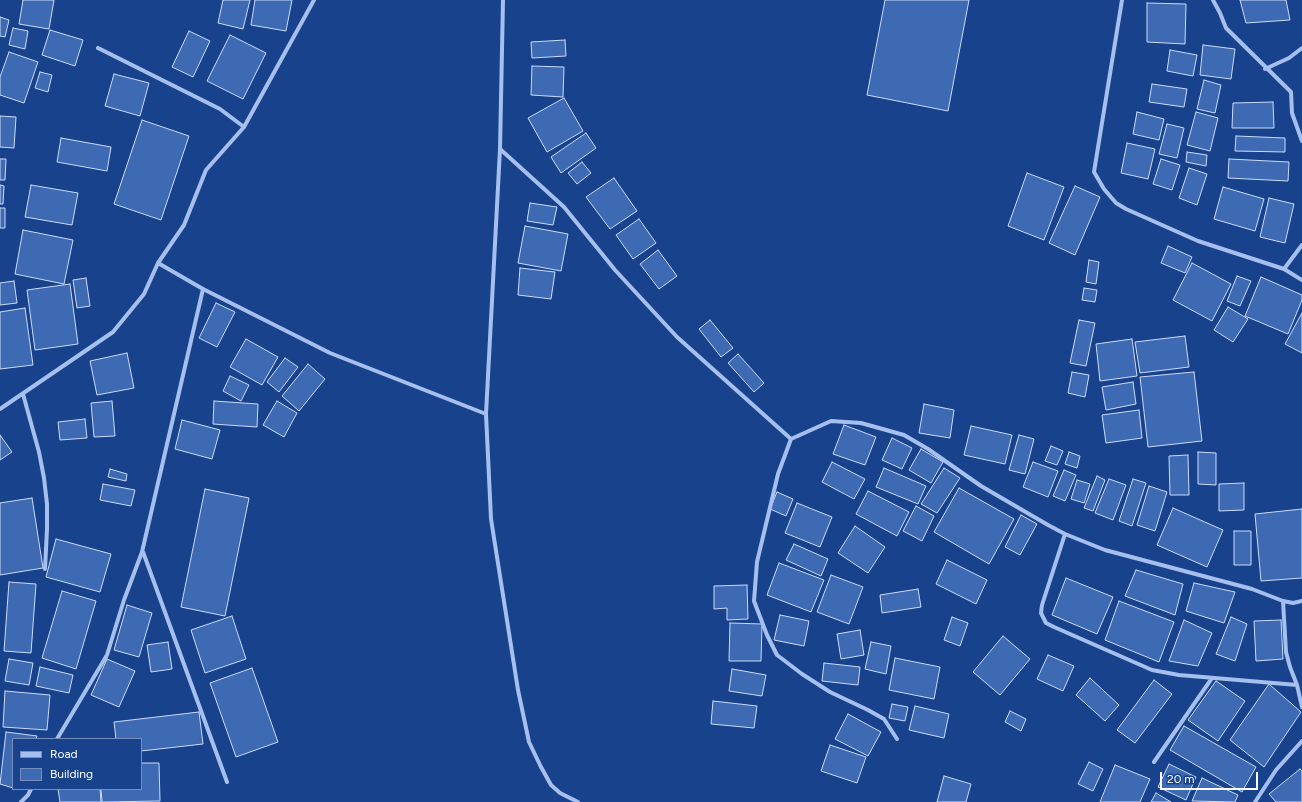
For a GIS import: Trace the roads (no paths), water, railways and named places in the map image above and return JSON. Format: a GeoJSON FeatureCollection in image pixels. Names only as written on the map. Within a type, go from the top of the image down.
{"type":"FeatureCollection","features":[{"type":"Feature","properties":{"kind":"street"},"geometry":{"type":"LineString","coordinates":[[0,409],[113,332],[144,294],[158,263],[184,225],[206,170],[244,127],[314,0]]}},
{"type":"Feature","properties":{"kind":"street"},"geometry":{"type":"LineString","coordinates":[[502,0],[500,149],[486,414],[491,519],[518,690],[529,742],[551,784],[560,793],[578,802]]}},
{"type":"Feature","properties":{"kind":"street"},"geometry":{"type":"LineString","coordinates":[[1122,0],[1094,172],[1104,190],[1116,203],[1133,212],[1198,241],[1284,269],[1302,280]]}},
{"type":"Feature","properties":{"kind":"street"},"geometry":{"type":"LineString","coordinates":[[1213,0],[1226,28],[1291,92],[1292,114],[1302,141]]}},
{"type":"Feature","properties":{"kind":"street"},"geometry":{"type":"LineString","coordinates":[[98,48],[220,109],[244,127]]}},
{"type":"Feature","properties":{"kind":"street"},"geometry":{"type":"LineString","coordinates":[[1266,68],[1289,58],[1302,48]]}},
{"type":"Feature","properties":{"kind":"street"},"geometry":{"type":"LineString","coordinates":[[500,149],[564,207],[614,270],[677,337],[791,439]]}},
{"type":"Feature","properties":{"kind":"street"},"geometry":{"type":"LineString","coordinates":[[1284,269],[1302,245]]}},
{"type":"Feature","properties":{"kind":"street"},"geometry":{"type":"LineString","coordinates":[[158,263],[203,289],[330,354],[486,414]]}},
{"type":"Feature","properties":{"kind":"street"},"geometry":{"type":"LineString","coordinates":[[58,738],[107,655],[124,600],[142,552],[203,289]]}},
{"type":"Feature","properties":{"kind":"street"},"geometry":{"type":"LineString","coordinates":[[23,394],[39,452],[44,478],[48,529],[45,569]]}},
{"type":"Feature","properties":{"kind":"street"},"geometry":{"type":"LineString","coordinates":[[897,739],[884,719],[830,692],[802,674],[777,655],[767,635],[754,602],[757,562],[778,474],[791,439],[831,422],[861,423],[904,435],[928,448],[981,486],[1065,534],[1105,550],[1252,589],[1283,601],[1293,603],[1302,601]]}},
{"type":"Feature","properties":{"kind":"street"},"geometry":{"type":"LineString","coordinates":[[1065,534],[1042,605],[1041,613],[1046,623],[1152,670],[1178,675],[1297,685]]}},
{"type":"Feature","properties":{"kind":"street"},"geometry":{"type":"LineString","coordinates":[[142,552],[228,782]]}},
{"type":"Feature","properties":{"kind":"street"},"geometry":{"type":"LineString","coordinates":[[1283,601],[1286,652],[1297,685],[1302,707]]}},
{"type":"Feature","properties":{"kind":"street"},"geometry":{"type":"LineString","coordinates":[[1154,762],[1212,678]]}},
{"type":"Feature","properties":{"kind":"street"},"geometry":{"type":"LineString","coordinates":[[1255,802],[1276,770],[1302,741]]}},
{"type":"Feature","properties":{"kind":"street"},"geometry":{"type":"LineString","coordinates":[[21,802],[30,790]]}}]}
